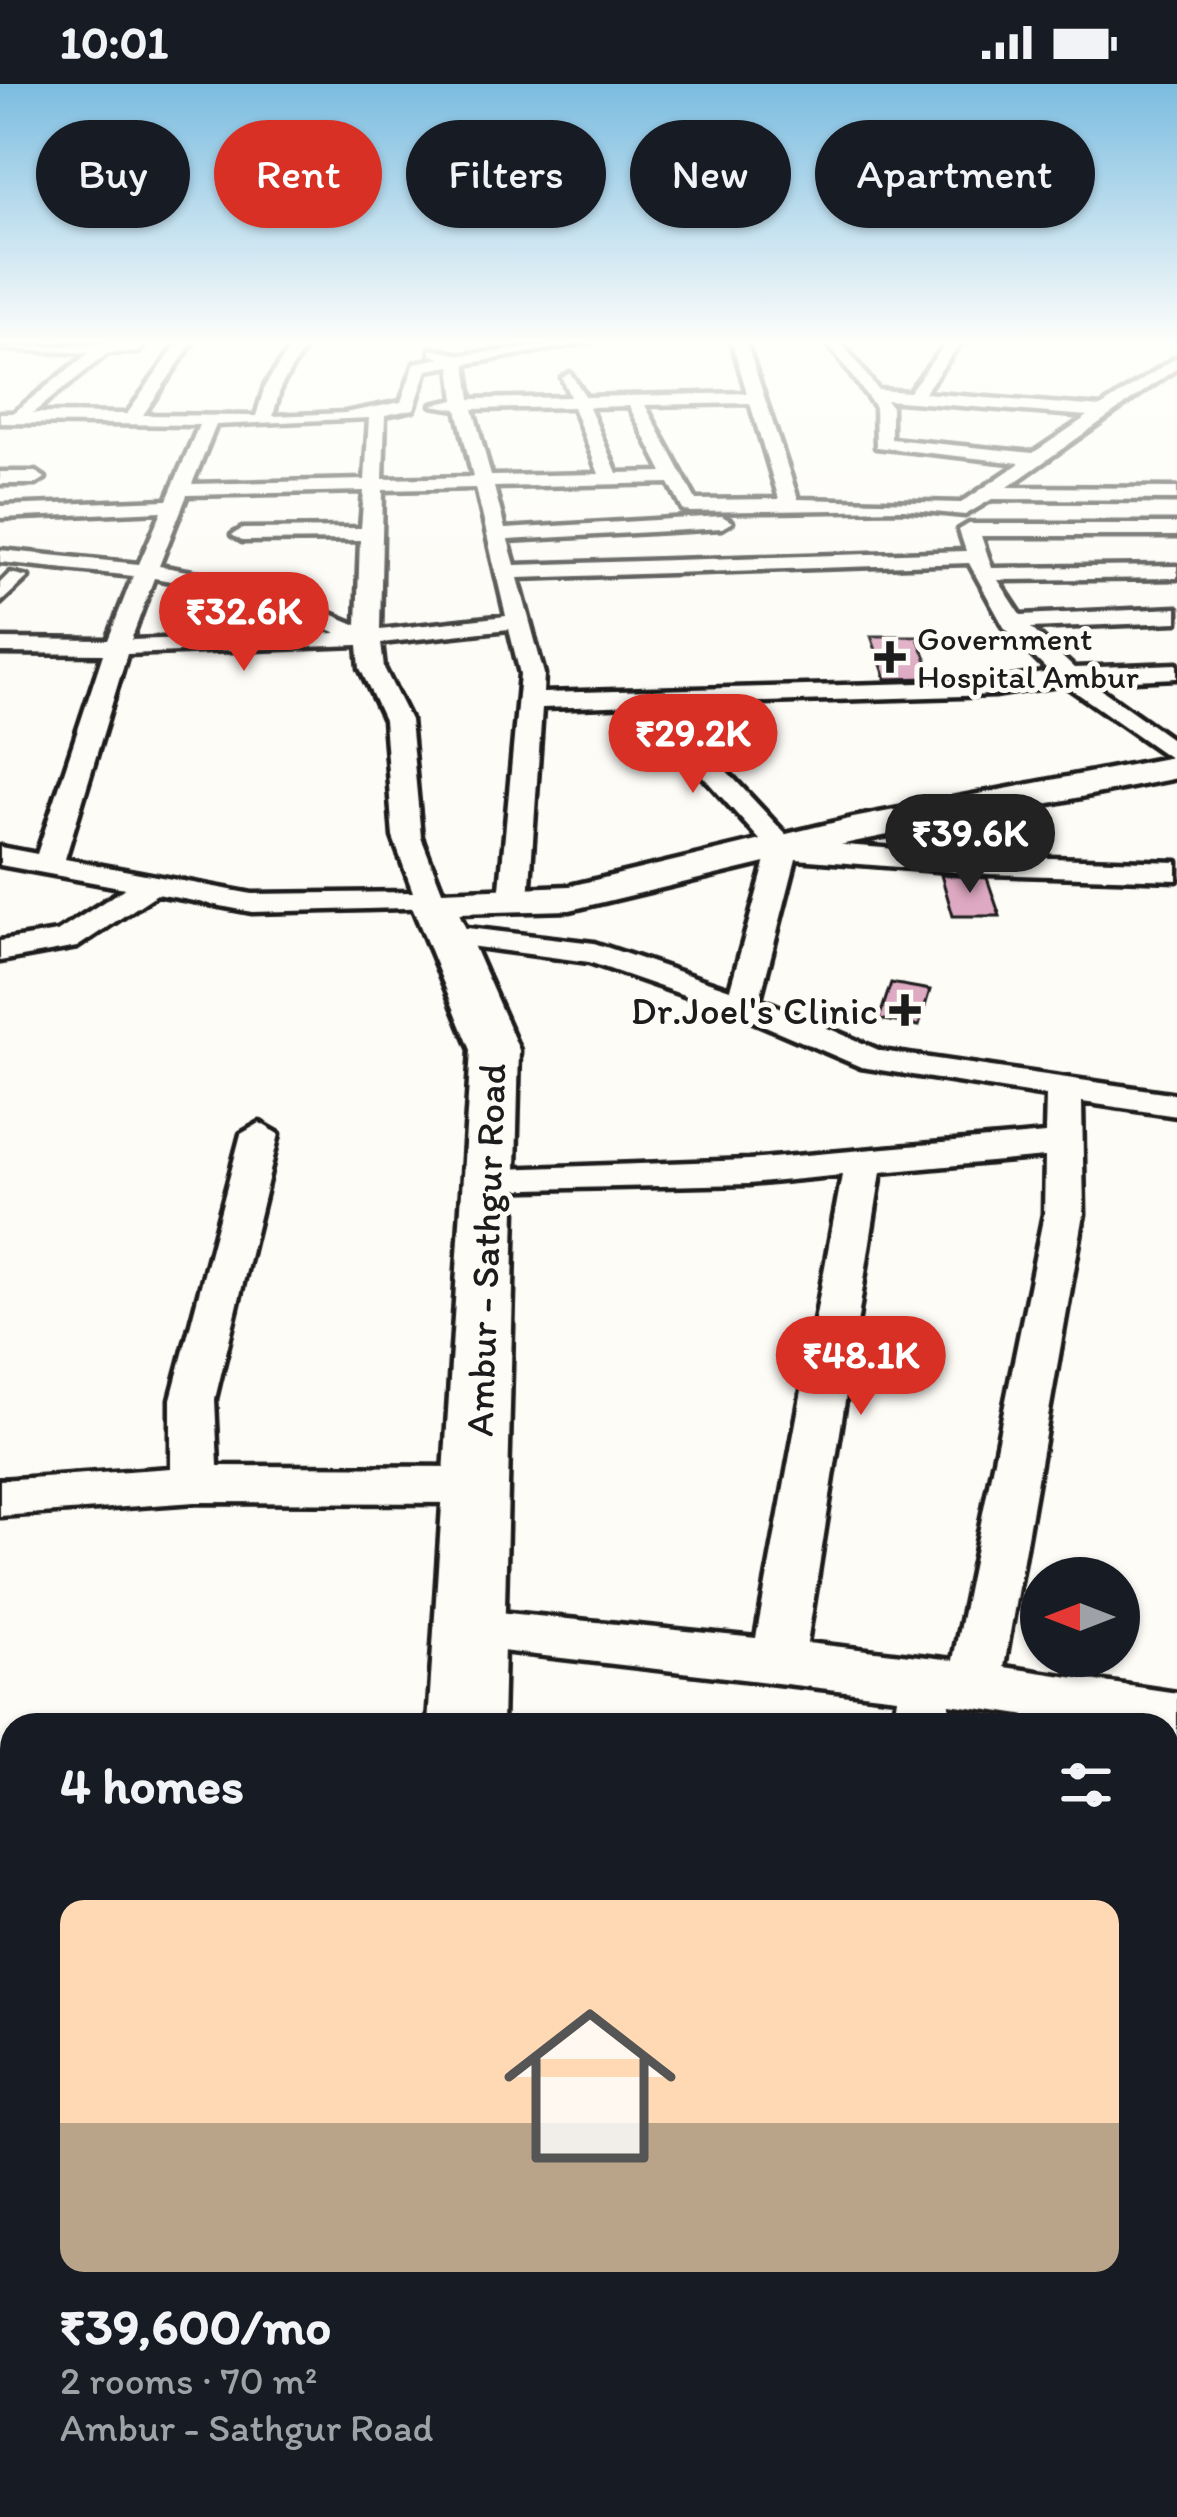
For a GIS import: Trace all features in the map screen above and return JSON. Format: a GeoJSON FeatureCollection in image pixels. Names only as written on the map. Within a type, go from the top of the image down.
{"type":"FeatureCollection","features":[{"type":"Feature","properties":{"kind":"main road"},"geometry":{"type":"LineString","coordinates":[[440,918],[514,899],[570,898],[853,830],[1177,767]]}},
{"type":"Feature","properties":{"kind":"main road","name":"Ambur - Sathgur Road"},"geometry":{"type":"LineString","coordinates":[[440,918],[495,1050],[466,1713]]}},
{"type":"Feature","properties":{"kind":"street"},"geometry":{"type":"LineString","coordinates":[[48,865],[118,646],[196,456]]}},
{"type":"Feature","properties":{"kind":"street"},"geometry":{"type":"LineString","coordinates":[[377,456],[364,571],[372,668],[397,720],[407,837],[440,918]]}},
{"type":"Feature","properties":{"kind":"street"},"geometry":{"type":"LineString","coordinates":[[476,456],[532,674],[514,899]]}},
{"type":"Feature","properties":{"kind":"street"},"geometry":{"type":"LineString","coordinates":[[600,456],[610,479]]}},
{"type":"Feature","properties":{"kind":"street"},"geometry":{"type":"LineString","coordinates":[[664,456],[691,506],[903,503],[967,520],[1177,530]]}},
{"type":"Feature","properties":{"kind":"street"},"geometry":{"type":"LineString","coordinates":[[775,456],[791,506]]}},
{"type":"Feature","properties":{"kind":"street"},"geometry":{"type":"LineString","coordinates":[[1003,456],[1037,459]]}},
{"type":"Feature","properties":{"kind":"street"},"geometry":{"type":"LineString","coordinates":[[967,520],[988,493],[1042,456]]}},
{"type":"Feature","properties":{"kind":"street"},"geometry":{"type":"LineString","coordinates":[[0,512],[377,483],[675,477]]}},
{"type":"Feature","properties":{"kind":"street"},"geometry":{"type":"LineString","coordinates":[[0,478],[36,478]]}},
{"type":"Feature","properties":{"kind":"street"},"geometry":{"type":"LineString","coordinates":[[988,493],[1177,494]]}},
{"type":"Feature","properties":{"kind":"street"},"geometry":{"type":"LineString","coordinates":[[497,535],[831,515]]}},
{"type":"Feature","properties":{"kind":"street"},"geometry":{"type":"LineString","coordinates":[[967,520],[979,566],[1012,622],[1066,676],[1177,755]]}},
{"type":"Feature","properties":{"kind":"street"},"geometry":{"type":"LineString","coordinates":[[242,535],[369,534]]}},
{"type":"Feature","properties":{"kind":"street"},"geometry":{"type":"LineString","coordinates":[[0,556],[147,570],[252,589],[369,638]]}},
{"type":"Feature","properties":{"kind":"street"},"geometry":{"type":"LineString","coordinates":[[506,572],[979,566],[1177,572]]}},
{"type":"Feature","properties":{"kind":"street"},"geometry":{"type":"LineString","coordinates":[[0,596],[17,578]]}},
{"type":"Feature","properties":{"kind":"street"},"geometry":{"type":"LineString","coordinates":[[1012,622],[1177,615]]}},
{"type":"Feature","properties":{"kind":"street"},"geometry":{"type":"LineString","coordinates":[[0,646],[369,638],[518,621]]}},
{"type":"Feature","properties":{"kind":"street"},"geometry":{"type":"LineString","coordinates":[[530,701],[995,688],[1066,676],[1177,671]]}},
{"type":"Feature","properties":{"kind":"street"},"geometry":{"type":"LineString","coordinates":[[648,701],[784,849],[988,865],[1177,871]]}},
{"type":"Feature","properties":{"kind":"street"},"geometry":{"type":"LineString","coordinates":[[742,1004],[784,849]]}},
{"type":"Feature","properties":{"kind":"street"},"geometry":{"type":"LineString","coordinates":[[0,856],[252,903],[440,918],[594,953],[742,1004],[874,1060],[1177,1105]]}},
{"type":"Feature","properties":{"kind":"street"},"geometry":{"type":"LineString","coordinates":[[0,952],[66,940],[152,884]]}},
{"type":"Feature","properties":{"kind":"street"},"geometry":{"type":"LineString","coordinates":[[940,1696],[1064,1214],[1064,1090]]}},
{"type":"Feature","properties":{"kind":"street"},"geometry":{"type":"LineString","coordinates":[[195,1484],[193,1399],[260,1134]]}},
{"type":"Feature","properties":{"kind":"street"},"geometry":{"type":"LineString","coordinates":[[489,1178],[749,1172],[1064,1144]]}},
{"type":"Feature","properties":{"kind":"street"},"geometry":{"type":"LineString","coordinates":[[778,1662],[864,1160]]}},
{"type":"Feature","properties":{"kind":"street"},"geometry":{"type":"LineString","coordinates":[[0,1498],[195,1484],[476,1485]]}},
{"type":"Feature","properties":{"kind":"street"},"geometry":{"type":"LineString","coordinates":[[470,1630],[778,1662],[940,1696],[1141,1713]]}},
{"type":"Feature","properties":{"kind":"building"},"geometry":{"type":"Polygon","coordinates":[[[871,636],[917,636],[934,678],[886,679],[871,636]]]}},
{"type":"Feature","properties":{"kind":"building"},"geometry":{"type":"Polygon","coordinates":[[[941,875],[987,878],[1000,916],[953,916],[941,875]]]}},
{"type":"Feature","properties":{"kind":"building"},"geometry":{"type":"Polygon","coordinates":[[[891,983],[930,990],[919,1026],[879,1019],[891,983]]]}},
{"type":"Feature","properties":{"kind":"place","name":"Government Hospital Ambur"},"geometry":{"type":"Point","coordinates":[890,657]}},
{"type":"Feature","properties":{"kind":"place","name":"Dr.Joel's Clinic"},"geometry":{"type":"Point","coordinates":[905,1010]}}]}
